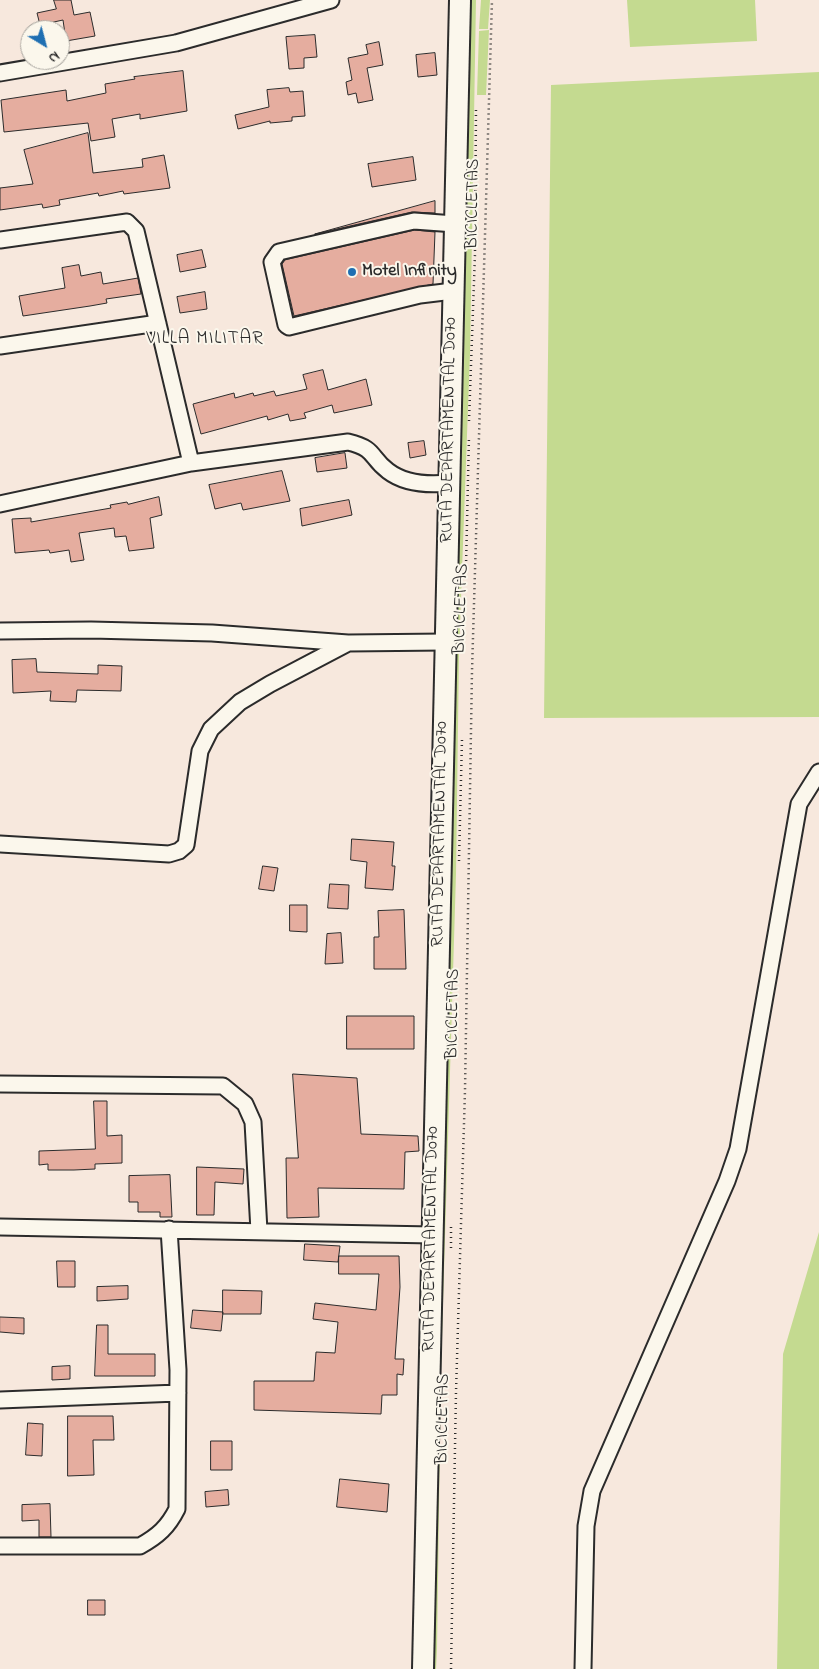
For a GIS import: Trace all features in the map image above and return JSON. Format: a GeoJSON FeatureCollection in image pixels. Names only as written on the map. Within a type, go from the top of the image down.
{"type":"FeatureCollection","features":[{"type":"Feature","properties":{"kind":"main road","name":"RUTA DEPARTAMENTAL D070"},"geometry":{"type":"LineString","coordinates":[[423,1669],[460,0]]}},
{"type":"Feature","properties":{"kind":"street"},"geometry":{"type":"LineString","coordinates":[[0,73],[176,44],[302,4],[331,0]]}},
{"type":"Feature","properties":{"kind":"street"},"geometry":{"type":"LineString","coordinates":[[453,291],[420,295],[289,327],[286,324],[272,262],[279,252],[414,221],[455,224]]}},
{"type":"Feature","properties":{"kind":"street"},"geometry":{"type":"LineString","coordinates":[[0,240],[127,222],[136,231],[191,463]]}},
{"type":"Feature","properties":{"kind":"street"},"geometry":{"type":"LineString","coordinates":[[0,346],[158,323]]}},
{"type":"Feature","properties":{"kind":"street"},"geometry":{"type":"LineString","coordinates":[[0,504],[191,463],[348,442],[364,446],[388,472],[418,483],[431,485],[449,483]]}},
{"type":"Feature","properties":{"kind":"street"},"geometry":{"type":"LineString","coordinates":[[0,632],[91,630],[212,633],[348,642],[445,642]]}},
{"type":"Feature","properties":{"kind":"street"},"geometry":{"type":"LineString","coordinates":[[0,844],[168,854],[179,851],[186,845],[200,752],[211,728],[240,702],[348,642]]}},
{"type":"Feature","properties":{"kind":"street"},"geometry":{"type":"LineString","coordinates":[[583,1669],[586,1526],[592,1491],[738,1150],[799,804],[819,772]]}},
{"type":"Feature","properties":{"kind":"street"},"geometry":{"type":"LineString","coordinates":[[0,1084],[224,1086],[245,1104],[253,1122],[259,1231]]}},
{"type":"Feature","properties":{"kind":"street"},"geometry":{"type":"LineString","coordinates":[[0,1228],[432,1234]]}},
{"type":"Feature","properties":{"kind":"street"},"geometry":{"type":"LineString","coordinates":[[0,1546],[140,1546],[157,1536],[169,1524],[177,1509],[178,1393],[169,1229]]}},
{"type":"Feature","properties":{"kind":"street"},"geometry":{"type":"LineString","coordinates":[[0,1400],[178,1393]]}},
{"type":"Feature","properties":{"kind":"path","name":"BICICLETAS"},"geometry":{"type":"LineString","coordinates":[[451,1669],[456,1392],[465,1090],[472,670],[492,0]]}},
{"type":"Feature","properties":{"kind":"green space"},"geometry":{"type":"Polygon","coordinates":[[[468,0],[476,0],[470,353],[459,653],[456,874],[441,1369],[437,1650],[436,1669],[429,1669],[452,818],[458,422],[466,230],[468,0]]]}},
{"type":"Feature","properties":{"kind":"green space"},"geometry":{"type":"Polygon","coordinates":[[[481,0],[490,0],[488,29],[479,29],[481,0]]]}},
{"type":"Feature","properties":{"kind":"green space"},"geometry":{"type":"Polygon","coordinates":[[[627,0],[755,0],[757,41],[630,47],[627,0]]]}},
{"type":"Feature","properties":{"kind":"green space"},"geometry":{"type":"Polygon","coordinates":[[[489,30],[486,95],[477,95],[479,31],[489,30]]]}},
{"type":"Feature","properties":{"kind":"green space"},"geometry":{"type":"Polygon","coordinates":[[[819,72],[819,717],[544,718],[551,85],[819,72]]]}},
{"type":"Feature","properties":{"kind":"green space"},"geometry":{"type":"Polygon","coordinates":[[[819,1232],[819,1669],[777,1669],[783,1354],[819,1232]]]}},
{"type":"Feature","properties":{"kind":"building"},"geometry":{"type":"Polygon","coordinates":[[[54,0],[71,0],[74,15],[90,12],[95,36],[70,40],[70,20],[39,20],[37,13],[56,9],[54,0]]]}},
{"type":"Feature","properties":{"kind":"building"},"geometry":{"type":"Polygon","coordinates":[[[315,35],[317,57],[304,58],[304,68],[289,69],[286,37],[315,35]]]}},
{"type":"Feature","properties":{"kind":"building"},"geometry":{"type":"Polygon","coordinates":[[[379,42],[383,65],[367,68],[373,100],[358,103],[356,93],[348,95],[346,82],[352,80],[348,58],[368,54],[366,45],[379,42]]]}},
{"type":"Feature","properties":{"kind":"building"},"geometry":{"type":"Polygon","coordinates":[[[435,53],[437,75],[418,77],[416,55],[435,53]]]}},
{"type":"Feature","properties":{"kind":"building"},"geometry":{"type":"Polygon","coordinates":[[[183,71],[187,111],[140,119],[140,114],[112,119],[115,137],[91,141],[88,123],[4,132],[1,100],[66,90],[67,101],[106,93],[105,84],[135,79],[134,77],[183,71]]]}},
{"type":"Feature","properties":{"kind":"building"},"geometry":{"type":"Polygon","coordinates":[[[289,88],[290,92],[303,91],[305,116],[292,117],[292,121],[270,123],[270,121],[238,129],[235,115],[269,107],[267,90],[289,88]]]}},
{"type":"Feature","properties":{"kind":"building"},"geometry":{"type":"Polygon","coordinates":[[[88,133],[93,173],[143,167],[142,159],[164,155],[170,188],[124,194],[123,191],[99,196],[98,193],[59,200],[60,205],[43,208],[42,204],[0,210],[0,188],[33,184],[24,150],[88,133]]]}},
{"type":"Feature","properties":{"kind":"building"},"geometry":{"type":"Polygon","coordinates":[[[413,157],[416,180],[372,187],[368,164],[413,157]]]}},
{"type":"Feature","properties":{"kind":"building"},"geometry":{"type":"Polygon","coordinates":[[[435,201],[435,213],[412,212],[315,234],[435,201]]]}},
{"type":"Feature","properties":{"kind":"building"},"geometry":{"type":"Polygon","coordinates":[[[415,230],[435,232],[433,284],[294,316],[282,264],[285,260],[415,230]]]}},
{"type":"Feature","properties":{"kind":"building"},"geometry":{"type":"Polygon","coordinates":[[[202,250],[206,267],[180,272],[177,255],[202,250]]]}},
{"type":"Feature","properties":{"kind":"building"},"geometry":{"type":"Polygon","coordinates":[[[79,265],[81,276],[101,272],[103,284],[138,278],[141,294],[106,299],[107,303],[23,316],[19,296],[65,288],[62,268],[79,265]]]}},
{"type":"Feature","properties":{"kind":"building"},"geometry":{"type":"Polygon","coordinates":[[[205,292],[207,309],[180,313],[177,297],[205,292]]]}},
{"type":"Feature","properties":{"kind":"building"},"geometry":{"type":"Polygon","coordinates":[[[323,370],[328,390],[366,379],[372,405],[334,413],[332,405],[304,413],[306,418],[290,421],[288,414],[268,420],[267,416],[201,434],[193,404],[234,393],[235,398],[253,393],[254,396],[274,391],[276,396],[307,389],[303,375],[323,370]]]}},
{"type":"Feature","properties":{"kind":"building"},"geometry":{"type":"Polygon","coordinates":[[[424,441],[426,455],[410,458],[408,443],[424,441]]]}},
{"type":"Feature","properties":{"kind":"building"},"geometry":{"type":"Polygon","coordinates":[[[345,453],[347,468],[317,472],[315,458],[345,453]]]}},
{"type":"Feature","properties":{"kind":"building"},"geometry":{"type":"Polygon","coordinates":[[[282,471],[290,501],[243,510],[241,503],[215,509],[209,485],[282,471]]]}},
{"type":"Feature","properties":{"kind":"building"},"geometry":{"type":"Polygon","coordinates":[[[159,497],[162,515],[150,518],[154,548],[129,551],[126,536],[115,537],[114,528],[79,533],[84,560],[71,562],[69,550],[50,553],[49,550],[15,553],[12,519],[31,518],[31,522],[111,508],[110,505],[127,502],[128,504],[159,497]]]}},
{"type":"Feature","properties":{"kind":"building"},"geometry":{"type":"Polygon","coordinates":[[[349,500],[352,515],[302,526],[300,509],[349,500]]]}},
{"type":"Feature","properties":{"kind":"building"},"geometry":{"type":"Polygon","coordinates":[[[36,659],[37,672],[98,674],[98,665],[122,666],[121,691],[77,690],[76,702],[50,701],[51,691],[13,693],[12,660],[36,659]]]}},
{"type":"Feature","properties":{"kind":"building"},"geometry":{"type":"Polygon","coordinates":[[[352,839],[394,842],[393,890],[365,888],[367,862],[351,860],[352,839]]]}},
{"type":"Feature","properties":{"kind":"building"},"geometry":{"type":"Polygon","coordinates":[[[263,866],[278,868],[274,891],[259,889],[263,866]]]}},
{"type":"Feature","properties":{"kind":"building"},"geometry":{"type":"Polygon","coordinates":[[[330,884],[349,885],[348,909],[328,908],[330,884]]]}},
{"type":"Feature","properties":{"kind":"building"},"geometry":{"type":"Polygon","coordinates":[[[290,905],[307,905],[307,932],[290,931],[290,905]]]}},
{"type":"Feature","properties":{"kind":"building"},"geometry":{"type":"Polygon","coordinates":[[[404,910],[406,969],[374,969],[374,937],[379,937],[378,911],[404,910]]]}},
{"type":"Feature","properties":{"kind":"building"},"geometry":{"type":"Polygon","coordinates":[[[341,933],[343,963],[325,964],[327,934],[341,933]]]}},
{"type":"Feature","properties":{"kind":"building"},"geometry":{"type":"Polygon","coordinates":[[[347,1016],[414,1016],[414,1049],[347,1049],[347,1016]]]}},
{"type":"Feature","properties":{"kind":"building"},"geometry":{"type":"Polygon","coordinates":[[[293,1074],[357,1078],[361,1134],[418,1136],[419,1151],[405,1152],[404,1189],[318,1188],[319,1217],[287,1218],[286,1158],[298,1158],[293,1074]]]}},
{"type":"Feature","properties":{"kind":"building"},"geometry":{"type":"Polygon","coordinates":[[[94,1101],[107,1101],[107,1136],[122,1135],[122,1163],[95,1164],[95,1169],[74,1170],[48,1170],[48,1164],[39,1165],[39,1151],[95,1149],[94,1101]]]}},
{"type":"Feature","properties":{"kind":"building"},"geometry":{"type":"Polygon","coordinates":[[[197,1167],[244,1169],[243,1184],[215,1182],[214,1215],[197,1215],[197,1167]]]}},
{"type":"Feature","properties":{"kind":"building"},"geometry":{"type":"Polygon","coordinates":[[[170,1175],[172,1217],[160,1217],[160,1212],[138,1212],[138,1202],[129,1202],[129,1176],[170,1175]]]}},
{"type":"Feature","properties":{"kind":"building"},"geometry":{"type":"Polygon","coordinates":[[[305,1244],[340,1246],[338,1262],[304,1260],[305,1244]]]}},
{"type":"Feature","properties":{"kind":"building"},"geometry":{"type":"Polygon","coordinates":[[[339,1256],[399,1256],[400,1287],[395,1359],[404,1359],[403,1375],[397,1374],[397,1395],[382,1395],[381,1414],[254,1410],[254,1381],[314,1381],[316,1352],[335,1353],[338,1322],[313,1319],[315,1303],[376,1310],[379,1274],[339,1274],[339,1256]]]}},
{"type":"Feature","properties":{"kind":"building"},"geometry":{"type":"Polygon","coordinates":[[[57,1261],[75,1261],[75,1287],[58,1287],[57,1261]]]}},
{"type":"Feature","properties":{"kind":"building"},"geometry":{"type":"Polygon","coordinates":[[[128,1286],[128,1299],[97,1301],[97,1287],[128,1286]]]}},
{"type":"Feature","properties":{"kind":"building"},"geometry":{"type":"Polygon","coordinates":[[[223,1290],[262,1291],[261,1314],[223,1314],[223,1290]]]}},
{"type":"Feature","properties":{"kind":"building"},"geometry":{"type":"Polygon","coordinates":[[[193,1310],[223,1312],[221,1331],[191,1328],[193,1310]]]}},
{"type":"Feature","properties":{"kind":"building"},"geometry":{"type":"Polygon","coordinates":[[[0,1317],[24,1318],[24,1334],[0,1332],[0,1317]]]}},
{"type":"Feature","properties":{"kind":"building"},"geometry":{"type":"Polygon","coordinates":[[[97,1325],[108,1325],[108,1354],[155,1354],[155,1376],[95,1376],[97,1325]]]}},
{"type":"Feature","properties":{"kind":"building"},"geometry":{"type":"Polygon","coordinates":[[[70,1366],[70,1379],[52,1380],[52,1367],[70,1366]]]}},
{"type":"Feature","properties":{"kind":"building"},"geometry":{"type":"Polygon","coordinates":[[[68,1416],[113,1416],[114,1440],[93,1440],[94,1475],[68,1476],[68,1416]]]}},
{"type":"Feature","properties":{"kind":"building"},"geometry":{"type":"Polygon","coordinates":[[[28,1423],[43,1424],[42,1456],[26,1455],[28,1423]]]}},
{"type":"Feature","properties":{"kind":"building"},"geometry":{"type":"Polygon","coordinates":[[[211,1441],[232,1441],[232,1470],[211,1470],[211,1441]]]}},
{"type":"Feature","properties":{"kind":"building"},"geometry":{"type":"Polygon","coordinates":[[[340,1479],[389,1484],[387,1512],[337,1507],[340,1479]]]}},
{"type":"Feature","properties":{"kind":"building"},"geometry":{"type":"Polygon","coordinates":[[[228,1490],[229,1505],[206,1507],[205,1492],[228,1490]]]}},
{"type":"Feature","properties":{"kind":"building"},"geometry":{"type":"Polygon","coordinates":[[[50,1504],[51,1537],[39,1537],[39,1520],[22,1521],[22,1505],[50,1504]]]}},
{"type":"Feature","properties":{"kind":"building"},"geometry":{"type":"Polygon","coordinates":[[[88,1600],[105,1600],[105,1615],[88,1615],[88,1600]]]}},
{"type":"Feature","properties":{"kind":"place","name":"Motel Infinity"},"geometry":{"type":"Point","coordinates":[352,272]}},
{"type":"Feature","properties":{"kind":"district","name":"VILLA MILITAR"},"geometry":{"type":"Point","coordinates":[205,340]}}]}
